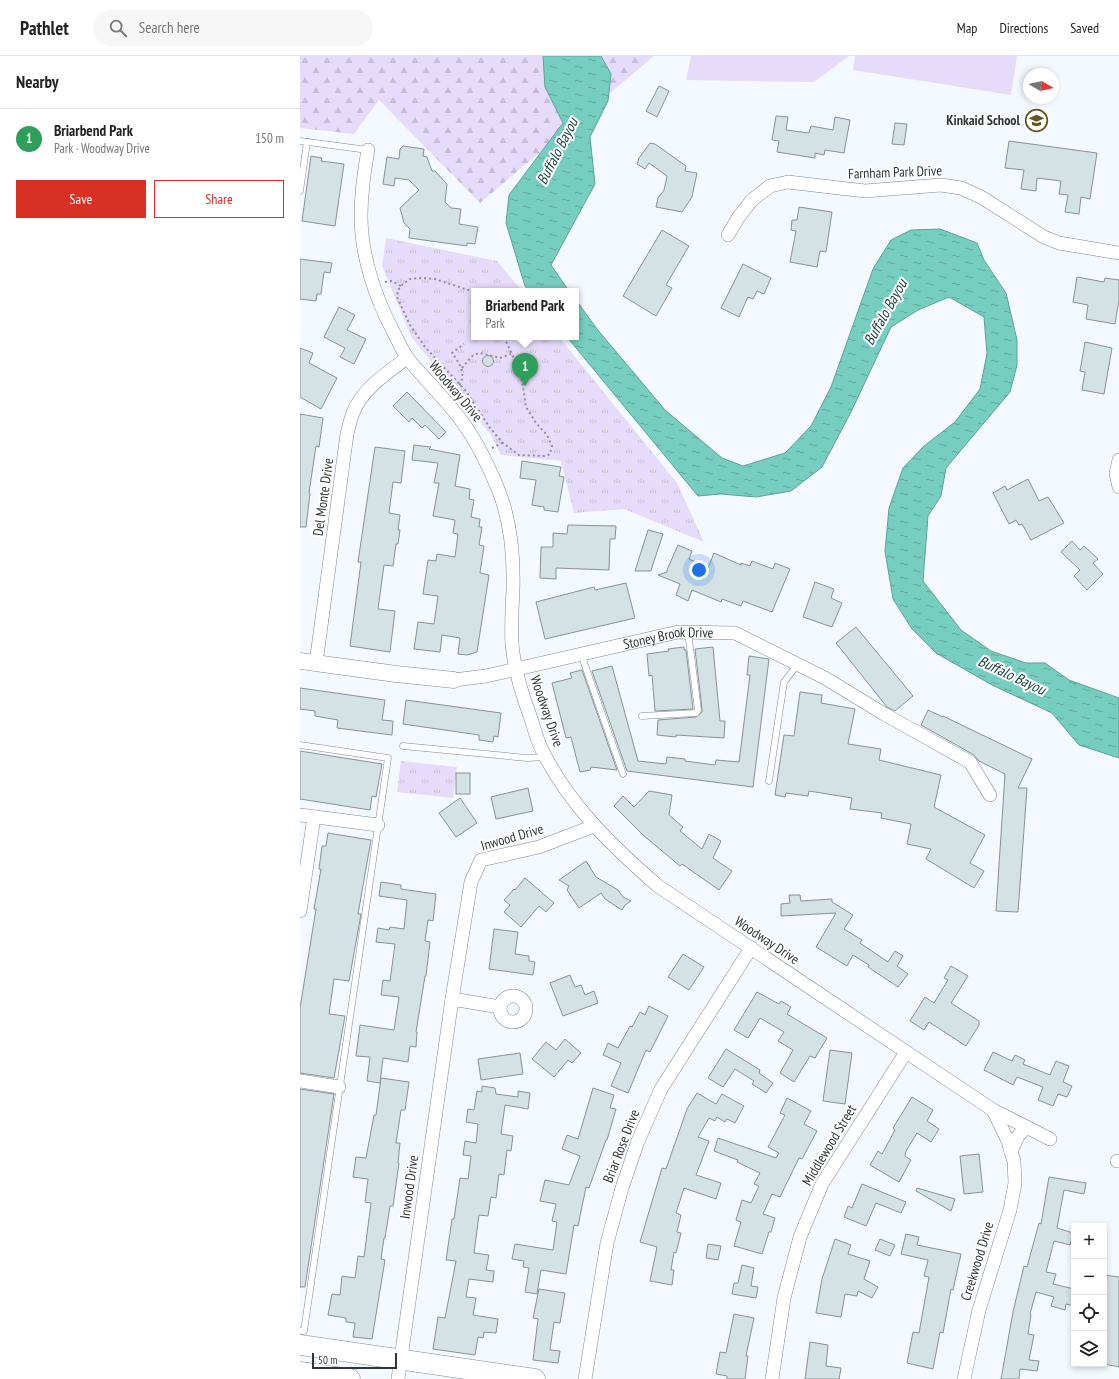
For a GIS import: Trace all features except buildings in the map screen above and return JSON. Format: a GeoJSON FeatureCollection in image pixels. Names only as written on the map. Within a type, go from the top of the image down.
{"type":"FeatureCollection","features":[{"type":"Feature","properties":{"kind":"main road"},"geometry":{"type":"LineString","coordinates":[[300,1345],[401,1359],[464,1374],[535,1379]]}},
{"type":"Feature","properties":{"kind":"main road"},"geometry":{"type":"LineString","coordinates":[[300,1372],[350,1379]]}},
{"type":"Feature","properties":{"kind":"street","name":"Woodway Drive"},"geometry":{"type":"LineString","coordinates":[[368,150],[362,182],[361,218],[363,244],[372,284],[387,320],[407,358],[463,422],[475,440],[498,491],[506,514],[511,540],[513,588],[512,646],[516,670],[524,700],[540,746],[556,777],[571,799],[594,826],[623,856],[658,886],[993,1110],[1050,1139]]}},
{"type":"Feature","properties":{"kind":"street","name":"Farnham Park Drive"},"geometry":{"type":"LineString","coordinates":[[728,235],[738,218],[752,200],[770,186],[788,182],[865,191],[941,185],[961,188],[981,197],[1044,237],[1059,243],[1119,253]]}},
{"type":"Feature","properties":{"kind":"street","name":"Del Monte Drive"},"geometry":{"type":"LineString","coordinates":[[316,663],[347,434],[353,412],[365,394],[386,373],[407,358]]}},
{"type":"Feature","properties":{"kind":"street"},"geometry":{"type":"LineString","coordinates":[[1119,460],[1116,473],[1117,484],[1119,487]]}},
{"type":"Feature","properties":{"kind":"street","name":"Stoney Brook Drive"},"geometry":{"type":"LineString","coordinates":[[300,661],[454,680],[516,670],[678,632],[735,633],[825,678],[884,714],[970,762],[990,795]]}},
{"type":"Feature","properties":{"kind":"street"},"geometry":{"type":"LineString","coordinates":[[300,815],[378,825]]}},
{"type":"Feature","properties":{"kind":"street"},"geometry":{"type":"LineString","coordinates":[[300,911],[302,889],[314,817]]}},
{"type":"Feature","properties":{"kind":"street","name":"Inwood Drive"},"geometry":{"type":"LineString","coordinates":[[398,1379],[452,999],[471,882],[481,860],[539,847],[594,826]]}},
{"type":"Feature","properties":{"kind":"street","name":"Briar Rose Drive"},"geometry":{"type":"LineString","coordinates":[[586,1379],[607,1243],[622,1188],[638,1141],[661,1090],[751,948]]}},
{"type":"Feature","properties":{"kind":"street"},"geometry":{"type":"LineString","coordinates":[[452,999],[500,1007]]}},
{"type":"Feature","properties":{"kind":"street","name":"Middlewood Street"},"geometry":{"type":"LineString","coordinates":[[772,1379],[784,1298],[800,1237],[816,1197],[822,1184],[906,1052]]}},
{"type":"Feature","properties":{"kind":"street"},"geometry":{"type":"LineString","coordinates":[[300,1082],[340,1087]]}},
{"type":"Feature","properties":{"kind":"street","name":"Creekwood Drive"},"geometry":{"type":"LineString","coordinates":[[964,1379],[979,1310],[1010,1210],[1015,1183],[1012,1152],[993,1110]]}},
{"type":"Feature","properties":{"kind":"street"},"geometry":{"type":"LineString","coordinates":[[1012,1152],[1018,1136],[1027,1127]]}},
{"type":"Feature","properties":{"kind":"lane"},"geometry":{"type":"LineString","coordinates":[[300,191],[303,141],[368,150]]}},
{"type":"Feature","properties":{"kind":"lane"},"geometry":{"type":"LineString","coordinates":[[642,716],[696,713],[698,710],[688,632]]}},
{"type":"Feature","properties":{"kind":"lane"},"geometry":{"type":"LineString","coordinates":[[581,654],[623,774]]}},
{"type":"Feature","properties":{"kind":"lane"},"geometry":{"type":"LineString","coordinates":[[769,781],[784,682],[798,664]]}},
{"type":"Feature","properties":{"kind":"lane"},"geometry":{"type":"LineString","coordinates":[[300,745],[388,758],[304,1331],[300,1331]]}},
{"type":"Feature","properties":{"kind":"lane"},"geometry":{"type":"LineString","coordinates":[[403,746],[527,758],[546,757]]}},
{"type":"Feature","properties":{"kind":"path"},"geometry":{"type":"LineString","coordinates":[[471,291],[435,279],[421,278],[410,279],[401,286],[398,290],[397,296],[410,325],[425,347],[460,385],[503,443],[519,455],[546,456],[550,454],[552,446],[547,436],[536,423],[526,407],[521,374],[505,340]]}},
{"type":"Feature","properties":{"kind":"path"},"geometry":{"type":"LineString","coordinates":[[382,283],[392,281],[401,286]]}},
{"type":"Feature","properties":{"kind":"path"},"geometry":{"type":"LineString","coordinates":[[445,401],[460,385],[462,368],[452,353],[464,344]]}},
{"type":"Feature","properties":{"kind":"path"},"geometry":{"type":"LineString","coordinates":[[462,368],[474,356],[480,353],[500,358],[511,354]]}},
{"type":"Feature","properties":{"kind":"green space"},"geometry":{"type":"Polygon","coordinates":[[[300,56],[654,56],[480,203],[379,100],[354,134],[300,128],[300,56]]]}},
{"type":"Feature","properties":{"kind":"green space"},"geometry":{"type":"Polygon","coordinates":[[[691,56],[849,56],[814,82],[686,80],[691,56]]]}},
{"type":"Feature","properties":{"kind":"green space"},"geometry":{"type":"Polygon","coordinates":[[[855,56],[1017,56],[1011,95],[853,70],[855,56]]]}},
{"type":"Feature","properties":{"kind":"green space"},"geometry":{"type":"Polygon","coordinates":[[[386,238],[497,261],[520,288],[471,288],[471,340],[561,340],[677,483],[704,542],[624,509],[574,513],[561,461],[501,455],[491,435],[412,338],[382,266],[386,238]]]}},
{"type":"Feature","properties":{"kind":"green space"},"geometry":{"type":"Polygon","coordinates":[[[401,761],[457,767],[453,798],[397,792],[401,761]]]}},
{"type":"Feature","properties":{"kind":"water","name":"Buffalo Bayou"},"geometry":{"type":"Polygon","coordinates":[[[543,56],[601,56],[611,74],[608,101],[590,137],[595,184],[551,265],[567,288],[527,288],[506,223],[509,195],[563,123],[545,87],[543,56]]]}},
{"type":"Feature","properties":{"kind":"water","name":"Buffalo Bayou"},"geometry":{"type":"Polygon","coordinates":[[[940,229],[977,243],[984,260],[1006,293],[1017,340],[1017,365],[1010,392],[946,468],[941,496],[928,516],[923,581],[961,630],[991,651],[1026,663],[1045,663],[1069,680],[1119,698],[1119,758],[1079,745],[1052,713],[992,685],[936,653],[912,629],[893,599],[885,551],[889,508],[903,468],[924,446],[955,422],[980,389],[987,354],[984,317],[949,297],[918,310],[891,327],[850,414],[822,467],[791,491],[756,497],[721,494],[698,496],[569,340],[579,340],[579,304],[597,329],[665,410],[722,458],[743,466],[785,453],[811,426],[831,387],[873,269],[891,240],[911,230],[940,229]]]}},
{"type":"Feature","properties":{"kind":"place","name":"Kinkaid School"},"geometry":{"type":"Point","coordinates":[1036,120]}},
{"type":"Feature","properties":{"kind":"place","name":"Briarbend Park"},"geometry":{"type":"Point","coordinates":[525,386]}}]}
